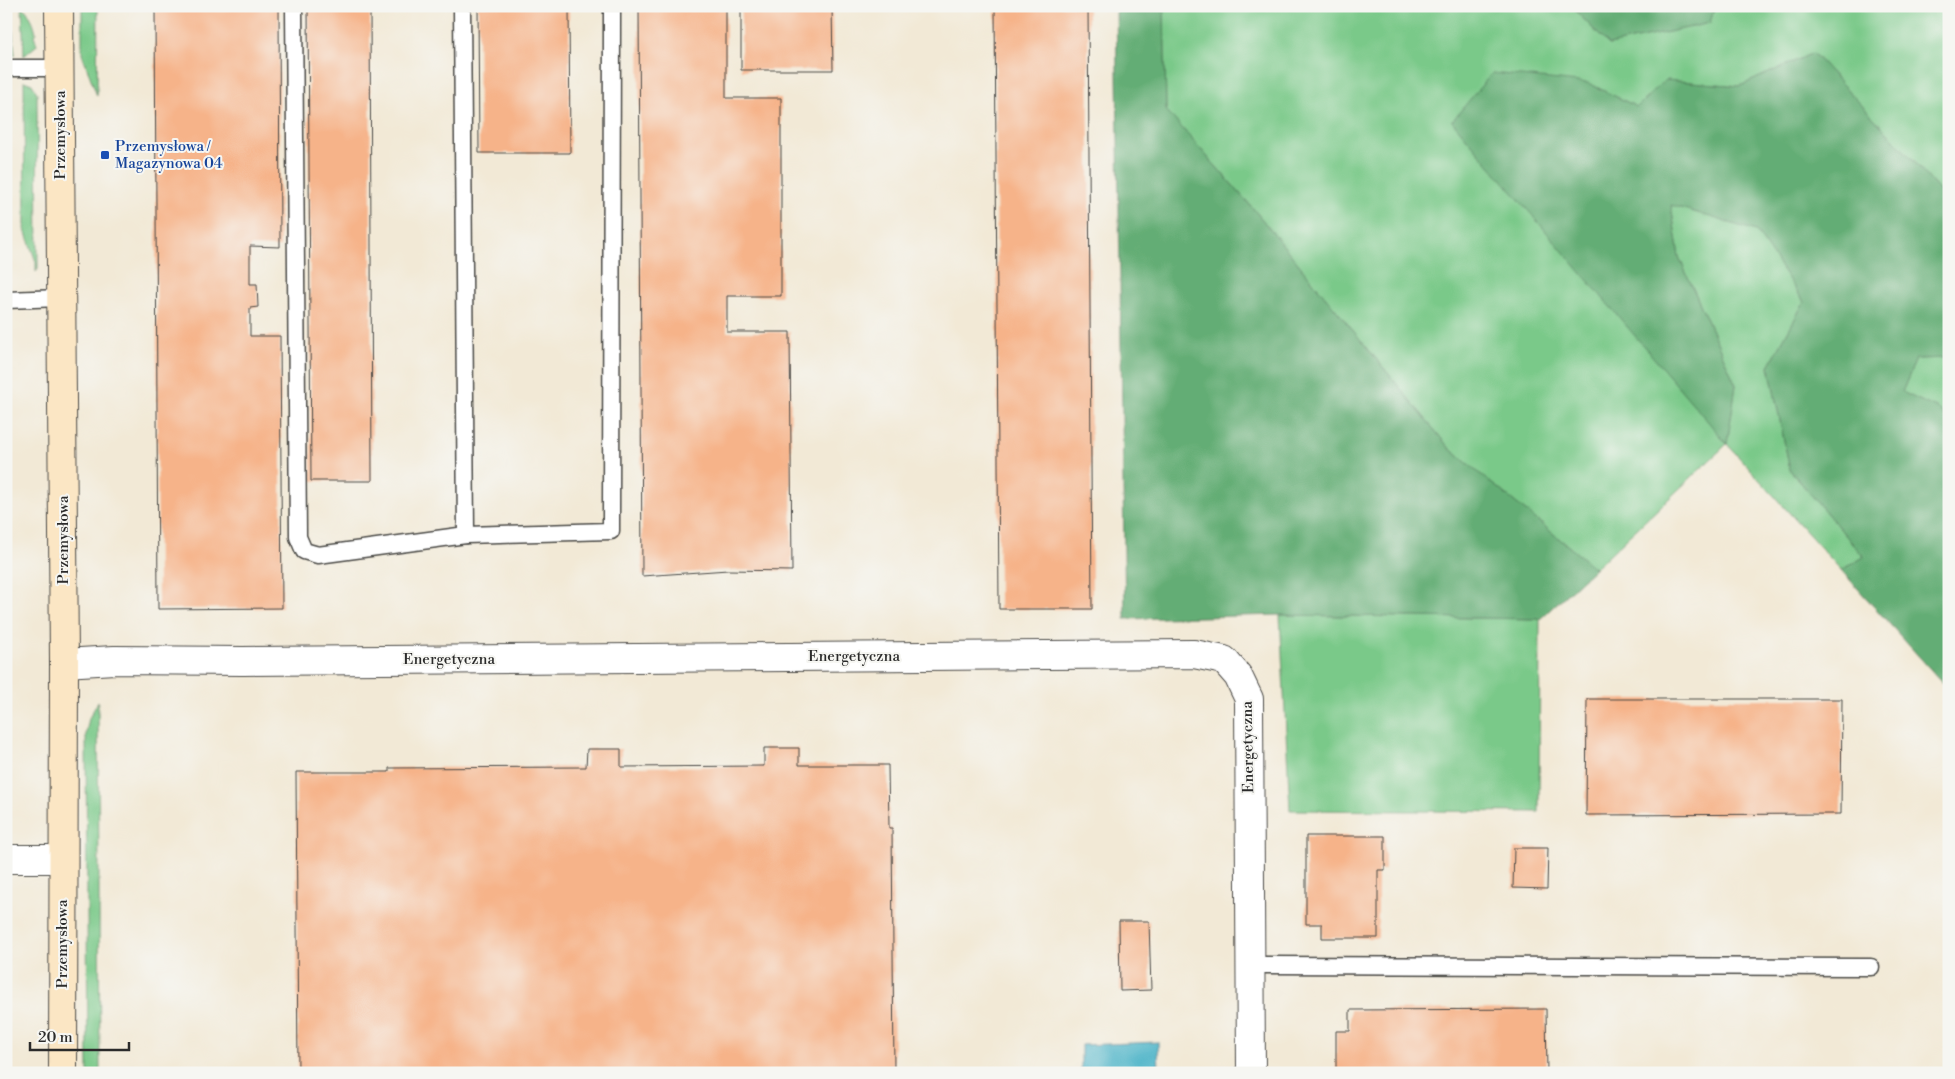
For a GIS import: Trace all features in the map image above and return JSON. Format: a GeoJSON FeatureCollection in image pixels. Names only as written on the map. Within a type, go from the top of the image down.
{"type":"FeatureCollection","features":[{"type":"Feature","properties":{"kind":"street","name":"Przemysłowa"},"geometry":{"type":"LineString","coordinates":[[59,6],[64,663],[62,859],[63,1073]]}},
{"type":"Feature","properties":{"kind":"street","name":"Energetyczna"},"geometry":{"type":"LineString","coordinates":[[64,663],[114,660],[243,661],[1194,654],[1224,660],[1238,676],[1249,699],[1251,1073]]}},
{"type":"Feature","properties":{"kind":"street"},"geometry":{"type":"LineString","coordinates":[[6,860],[62,859]]}},
{"type":"Feature","properties":{"kind":"lane"},"geometry":{"type":"LineString","coordinates":[[294,6],[298,537],[304,551],[318,554],[466,535],[611,531],[612,6]]}},
{"type":"Feature","properties":{"kind":"lane"},"geometry":{"type":"LineString","coordinates":[[462,6],[466,535]]}},
{"type":"Feature","properties":{"kind":"lane"},"geometry":{"type":"LineString","coordinates":[[6,68],[60,68]]}},
{"type":"Feature","properties":{"kind":"lane"},"geometry":{"type":"LineString","coordinates":[[6,300],[61,298]]}},
{"type":"Feature","properties":{"kind":"lane"},"geometry":{"type":"LineString","coordinates":[[1251,965],[1871,967]]}},
{"type":"Feature","properties":{"kind":"green space"},"geometry":{"type":"Polygon","coordinates":[[[6,6],[10,6],[15,55],[6,56],[6,6]]]}},
{"type":"Feature","properties":{"kind":"green space"},"geometry":{"type":"Polygon","coordinates":[[[22,6],[33,22],[37,45],[24,56],[22,6]]]}},
{"type":"Feature","properties":{"kind":"green space"},"geometry":{"type":"Polygon","coordinates":[[[82,6],[98,6],[97,96],[82,54],[82,6]]]}},
{"type":"Feature","properties":{"kind":"green space"},"geometry":{"type":"Polygon","coordinates":[[[1116,6],[1164,6],[1166,110],[1251,206],[1450,449],[1595,568],[1540,619],[1280,615],[1125,619],[1116,6]]]}},
{"type":"Feature","properties":{"kind":"green space"},"geometry":{"type":"Polygon","coordinates":[[[1164,6],[1571,6],[1609,45],[1709,23],[1715,6],[1949,6],[1949,202],[1911,158],[1813,53],[1740,86],[1665,80],[1637,107],[1588,83],[1727,443],[1736,385],[1679,257],[1671,204],[1756,231],[1804,302],[1769,366],[1790,470],[1864,557],[1841,570],[1727,444],[1595,568],[1450,449],[1251,206],[1166,110],[1164,6]]]}},
{"type":"Feature","properties":{"kind":"green space"},"geometry":{"type":"Polygon","coordinates":[[[1571,6],[1715,6],[1710,23],[1609,45],[1571,6]]]}},
{"type":"Feature","properties":{"kind":"green space"},"geometry":{"type":"Polygon","coordinates":[[[1813,53],[1911,158],[1949,202],[1949,358],[1916,359],[1902,392],[1940,410],[1949,420],[1949,690],[1841,570],[1864,557],[1790,470],[1769,366],[1804,302],[1756,231],[1671,205],[1679,257],[1736,385],[1727,444],[1452,121],[1492,73],[1588,83],[1637,107],[1665,80],[1740,86],[1813,53]]]}},
{"type":"Feature","properties":{"kind":"green space"},"geometry":{"type":"Polygon","coordinates":[[[24,81],[32,84],[37,93],[38,269],[36,272],[36,262],[25,230],[24,81]]]}},
{"type":"Feature","properties":{"kind":"green space"},"geometry":{"type":"Polygon","coordinates":[[[1949,358],[1949,420],[1940,410],[1902,392],[1916,359],[1949,358]]]}},
{"type":"Feature","properties":{"kind":"green space"},"geometry":{"type":"Polygon","coordinates":[[[1280,615],[1540,619],[1539,812],[1290,810],[1280,615]]]}},
{"type":"Feature","properties":{"kind":"green space"},"geometry":{"type":"Polygon","coordinates":[[[98,702],[100,1073],[88,1073],[86,733],[89,718],[98,702]]]}},
{"type":"Feature","properties":{"kind":"water"},"geometry":{"type":"Polygon","coordinates":[[[1158,1042],[1159,1073],[1081,1073],[1081,1045],[1158,1042]]]}},
{"type":"Feature","properties":{"kind":"building"},"geometry":{"type":"Polygon","coordinates":[[[155,6],[279,6],[280,247],[250,246],[250,284],[257,284],[258,307],[250,308],[250,336],[280,336],[282,608],[158,609],[155,6]]]}},
{"type":"Feature","properties":{"kind":"building"},"geometry":{"type":"Polygon","coordinates":[[[308,6],[370,6],[372,481],[311,481],[308,6]]]}},
{"type":"Feature","properties":{"kind":"building"},"geometry":{"type":"Polygon","coordinates":[[[478,6],[569,6],[570,153],[479,153],[478,6]]]}},
{"type":"Feature","properties":{"kind":"building"},"geometry":{"type":"Polygon","coordinates":[[[639,6],[726,6],[726,98],[781,98],[781,296],[727,296],[727,332],[790,332],[792,571],[728,570],[642,576],[639,6]]]}},
{"type":"Feature","properties":{"kind":"building"},"geometry":{"type":"Polygon","coordinates":[[[741,6],[832,6],[833,70],[741,70],[741,6]]]}},
{"type":"Feature","properties":{"kind":"building"},"geometry":{"type":"Polygon","coordinates":[[[995,6],[1088,6],[1092,609],[999,609],[995,6]]]}},
{"type":"Feature","properties":{"kind":"building"},"geometry":{"type":"Polygon","coordinates":[[[1587,699],[1842,699],[1841,814],[1586,815],[1587,699]]]}},
{"type":"Feature","properties":{"kind":"building"},"geometry":{"type":"Polygon","coordinates":[[[764,748],[799,748],[799,765],[888,765],[889,828],[892,828],[894,1073],[298,1073],[296,772],[389,772],[389,768],[586,767],[587,749],[621,749],[621,767],[764,766],[764,748]]]}},
{"type":"Feature","properties":{"kind":"building"},"geometry":{"type":"Polygon","coordinates":[[[1306,836],[1385,836],[1385,870],[1378,870],[1378,938],[1322,938],[1322,924],[1306,924],[1306,836]]]}},
{"type":"Feature","properties":{"kind":"building"},"geometry":{"type":"Polygon","coordinates":[[[1514,848],[1548,848],[1547,889],[1513,888],[1514,848]]]}},
{"type":"Feature","properties":{"kind":"building"},"geometry":{"type":"Polygon","coordinates":[[[1119,921],[1149,921],[1151,990],[1120,991],[1119,921]]]}},
{"type":"Feature","properties":{"kind":"building"},"geometry":{"type":"Polygon","coordinates":[[[1546,1009],[1547,1073],[1336,1073],[1336,1031],[1350,1031],[1350,1010],[1546,1009]]]}},
{"type":"Feature","properties":{"kind":"place","name":"Przemysłowa / Magazynowa 04"},"geometry":{"type":"Point","coordinates":[105,155]}}]}
